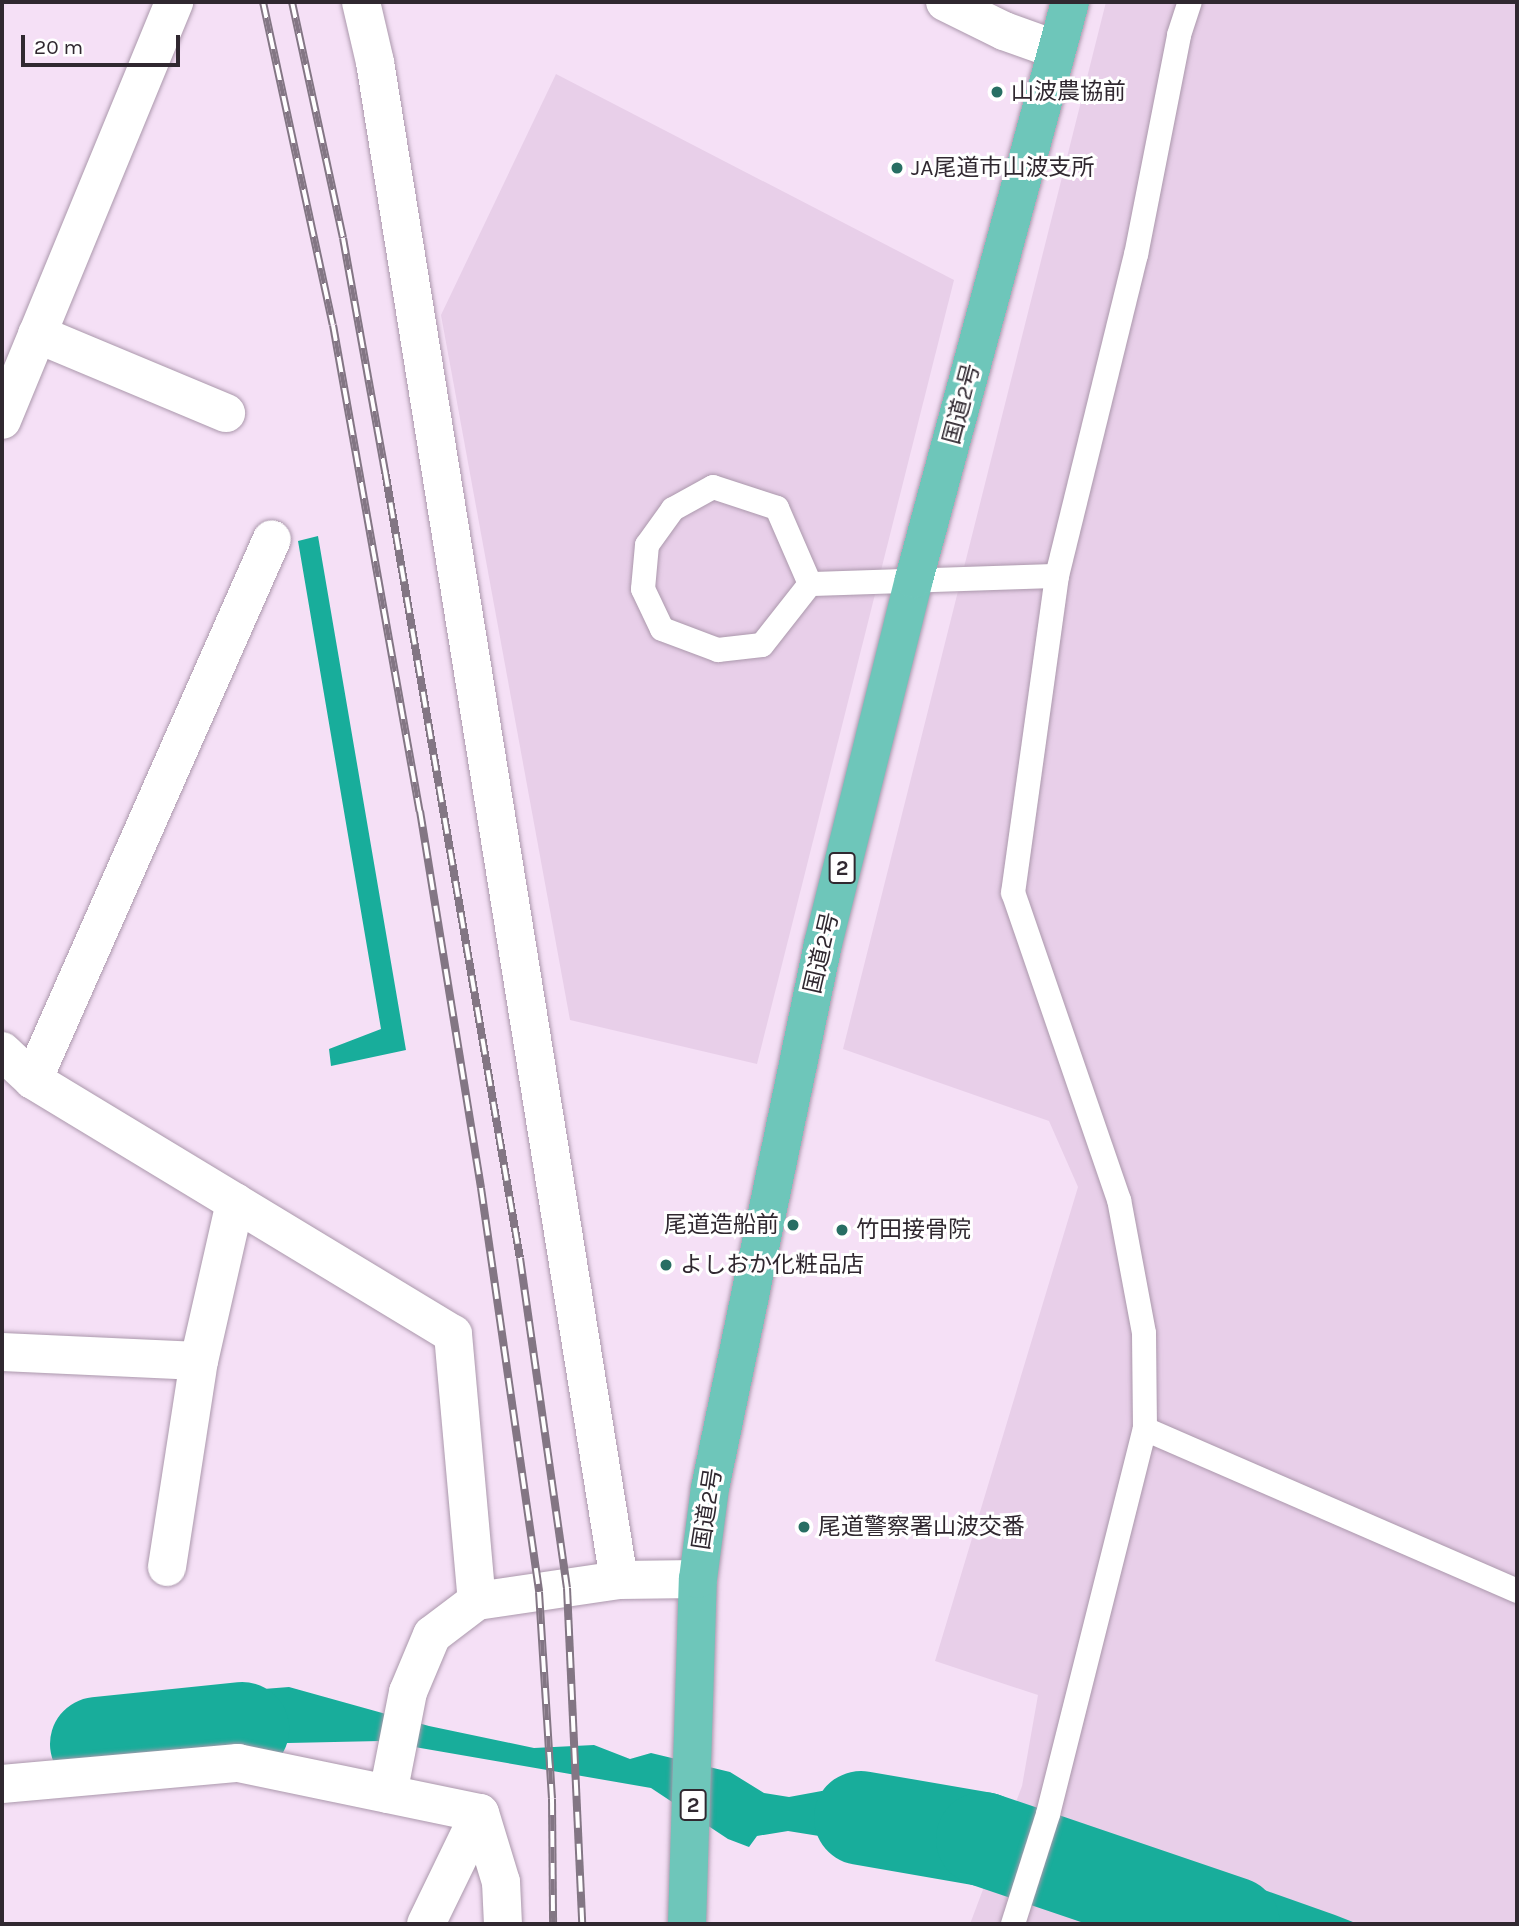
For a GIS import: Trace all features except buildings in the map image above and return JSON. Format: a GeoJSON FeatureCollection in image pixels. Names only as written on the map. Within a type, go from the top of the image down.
{"type":"FeatureCollection","features":[{"type":"Feature","properties":{"kind":"highway","name":"国道2号"},"geometry":{"type":"LineString","coordinates":[[687,1924],[692,1862],[698,1578],[710,1488],[823,944],[914,579],[1070,2]]}},
{"type":"Feature","properties":{"kind":"street"},"geometry":{"type":"LineString","coordinates":[[2,420],[174,2]]}},
{"type":"Feature","properties":{"kind":"street"},"geometry":{"type":"LineString","coordinates":[[361,2],[377,76],[619,1580]]}},
{"type":"Feature","properties":{"kind":"street"},"geometry":{"type":"LineString","coordinates":[[945,2],[1004,31],[1057,50]]}},
{"type":"Feature","properties":{"kind":"street"},"geometry":{"type":"LineString","coordinates":[[37,334],[226,413]]}},
{"type":"Feature","properties":{"kind":"street"},"geometry":{"type":"LineString","coordinates":[[33,1080],[272,539]]}},
{"type":"Feature","properties":{"kind":"street"},"geometry":{"type":"LineString","coordinates":[[2,1051],[33,1080],[453,1334],[477,1601]]}},
{"type":"Feature","properties":{"kind":"street"},"geometry":{"type":"LineString","coordinates":[[167,1567],[199,1361],[235,1202]]}},
{"type":"Feature","properties":{"kind":"street"},"geometry":{"type":"LineString","coordinates":[[2,1352],[199,1361]]}},
{"type":"Feature","properties":{"kind":"street"},"geometry":{"type":"LineString","coordinates":[[388,1794],[408,1692],[432,1635],[477,1601],[619,1580],[698,1578]]}},
{"type":"Feature","properties":{"kind":"street"},"geometry":{"type":"LineString","coordinates":[[2,1784],[238,1763],[480,1813]]}},
{"type":"Feature","properties":{"kind":"street"},"geometry":{"type":"LineString","coordinates":[[426,1924],[480,1813]]}},
{"type":"Feature","properties":{"kind":"street"},"geometry":{"type":"LineString","coordinates":[[480,1813],[501,1882],[503,1924]]}},
{"type":"Feature","properties":{"kind":"lane"},"geometry":{"type":"LineString","coordinates":[[1013,1924],[1048,1814],[1145,1429],[1144,1333],[1119,1200],[1013,893],[1056,576],[1136,255],[1179,35],[1190,2]]}},
{"type":"Feature","properties":{"kind":"lane"},"geometry":{"type":"LineString","coordinates":[[810,584],[777,508],[713,487],[673,509],[648,545],[643,589],[662,629],[718,650],[762,646],[810,584],[1056,576]]}},
{"type":"Feature","properties":{"kind":"lane"},"geometry":{"type":"LineString","coordinates":[[1145,1429],[1517,1591]]}},
{"type":"Feature","properties":{"kind":"shaded area"},"geometry":{"type":"Polygon","coordinates":[[[1106,2],[1517,2],[1517,1924],[970,1924],[1022,1786],[1038,1695],[935,1661],[1078,1187],[1049,1121],[843,1049],[1106,2]]]}},
{"type":"Feature","properties":{"kind":"shaded area"},"geometry":{"type":"Polygon","coordinates":[[[556,74],[954,280],[757,1064],[570,1020],[441,315],[556,74]]]}},
{"type":"Feature","properties":{"kind":"shaded area"},"geometry":{"type":"Polygon","coordinates":[[[318,536],[406,1050],[331,1066],[329,1049],[381,1029],[298,541],[318,536]]]}},
{"type":"Feature","properties":{"kind":"shaded area"},"geometry":{"type":"Polygon","coordinates":[[[289,1687],[429,1726],[534,1748],[594,1745],[630,1759],[651,1753],[730,1772],[764,1793],[789,1797],[838,1788],[898,1790],[998,1809],[981,1862],[788,1831],[757,1836],[749,1847],[728,1839],[651,1788],[380,1741],[243,1744],[115,1757],[109,1714],[214,1693],[289,1687]]]}},
{"type":"Feature","properties":{"kind":"shaded area"},"geometry":{"type":"Polygon","coordinates":[[[1070,1821],[1358,1924],[1158,1924],[1051,1885],[1070,1821]]]}},
{"type":"Feature","properties":{"kind":"waterway"},"geometry":{"type":"LineString","coordinates":[[97,1744],[242,1729]]}},
{"type":"Feature","properties":{"kind":"waterway"},"geometry":{"type":"LineString","coordinates":[[861,1818],[983,1839],[1233,1924]]}},
{"type":"Feature","properties":{"kind":"railway"},"geometry":{"type":"LineString","coordinates":[[263,2],[333,325],[420,811],[481,1188],[539,1592],[552,1799],[553,1924]]}},
{"type":"Feature","properties":{"kind":"railway"},"geometry":{"type":"LineString","coordinates":[[292,2],[343,238],[520,1258],[567,1588],[582,1924]]}},
{"type":"Feature","properties":{"kind":"place","name":"山波農協前"},"geometry":{"type":"Point","coordinates":[997,92]}},
{"type":"Feature","properties":{"kind":"place","name":"JA尾道市山波支所"},"geometry":{"type":"Point","coordinates":[897,168]}},
{"type":"Feature","properties":{"kind":"place","name":"尾道造船前"},"geometry":{"type":"Point","coordinates":[793,1225]}},
{"type":"Feature","properties":{"kind":"place","name":"竹田接骨院"},"geometry":{"type":"Point","coordinates":[842,1230]}},
{"type":"Feature","properties":{"kind":"place","name":"よしおか化粧品店"},"geometry":{"type":"Point","coordinates":[666,1265]}},
{"type":"Feature","properties":{"kind":"place","name":"尾道警察署山波交番"},"geometry":{"type":"Point","coordinates":[804,1527]}}]}
